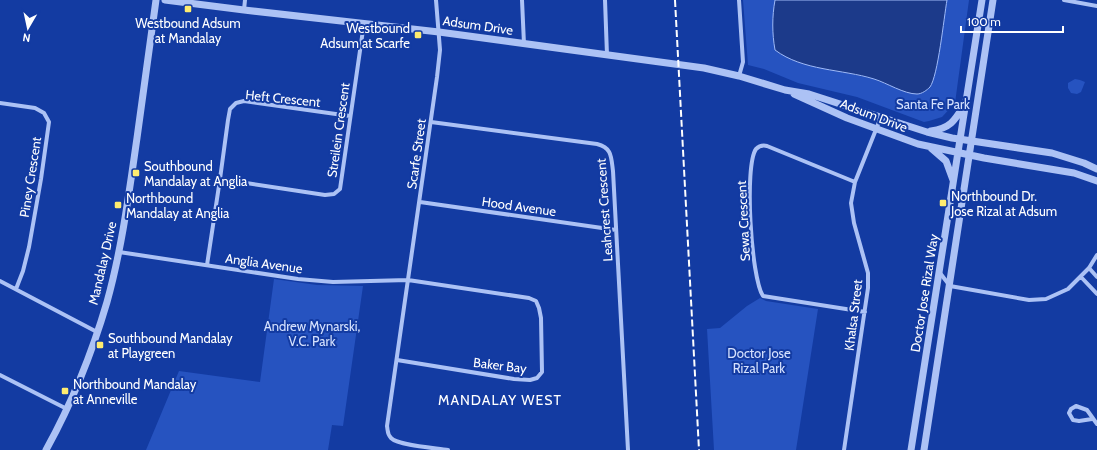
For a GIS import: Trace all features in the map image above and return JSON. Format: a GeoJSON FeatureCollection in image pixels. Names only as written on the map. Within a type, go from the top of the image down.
{"type":"FeatureCollection","features":[{"type":"Feature","properties":{"kind":"street","name":"Mandalay Drive"},"geometry":{"type":"LineString","coordinates":[[46,450],[67,409],[86,363],[108,296],[119,252],[156,0]]}},
{"type":"Feature","properties":{"kind":"street","name":"Adsum Drive"},"geometry":{"type":"LineString","coordinates":[[165,0],[438,32],[679,64],[739,76],[785,90],[809,94],[927,132],[972,141],[1052,153],[1084,163],[1097,169]]}},
{"type":"Feature","properties":{"kind":"street"},"geometry":{"type":"LineString","coordinates":[[244,10],[245,0]]}},
{"type":"Feature","properties":{"kind":"street","name":"Scarfe Street"},"geometry":{"type":"LineString","coordinates":[[408,280],[440,50],[436,0]]}},
{"type":"Feature","properties":{"kind":"street"},"geometry":{"type":"LineString","coordinates":[[522,0],[524,44]]}},
{"type":"Feature","properties":{"kind":"street"},"geometry":{"type":"LineString","coordinates":[[606,0],[606,55]]}},
{"type":"Feature","properties":{"kind":"street"},"geometry":{"type":"LineString","coordinates":[[739,0],[743,62],[739,76]]}},
{"type":"Feature","properties":{"kind":"street","name":"Doctor Jose Rizal Way"},"geometry":{"type":"LineString","coordinates":[[911,450],[982,0]]}},
{"type":"Feature","properties":{"kind":"street","name":"Doctor Jose Rizal Way"},"geometry":{"type":"LineString","coordinates":[[924,450],[994,0]]}},
{"type":"Feature","properties":{"kind":"street"},"geometry":{"type":"LineString","coordinates":[[1064,0],[1097,6]]}},
{"type":"Feature","properties":{"kind":"street","name":"Streilein Crescent"},"geometry":{"type":"LineString","coordinates":[[220,180],[325,195],[334,194],[340,189],[364,23]]}},
{"type":"Feature","properties":{"kind":"street","name":"Adsum Drive"},"geometry":{"type":"LineString","coordinates":[[785,90],[818,106],[876,130],[926,145],[969,155],[1074,173],[1097,181]]}},
{"type":"Feature","properties":{"kind":"street","name":"Heft Crescent"},"geometry":{"type":"LineString","coordinates":[[207,265],[230,109],[236,103],[244,101],[350,116]]}},
{"type":"Feature","properties":{"kind":"street"},"geometry":{"type":"LineString","coordinates":[[927,132],[938,130],[950,125],[967,101]]}},
{"type":"Feature","properties":{"kind":"street","name":"Piney Crescent"},"geometry":{"type":"LineString","coordinates":[[0,103],[36,108],[44,113],[49,122],[29,247],[23,271],[16,289]]}},
{"type":"Feature","properties":{"kind":"street","name":"Khalsa Street"},"geometry":{"type":"LineString","coordinates":[[844,450],[868,288],[868,273],[851,203],[855,182],[881,117]]}},
{"type":"Feature","properties":{"kind":"street","name":"Leahcrest Crescent"},"geometry":{"type":"LineString","coordinates":[[431,122],[605,146],[610,152],[612,160],[628,450]]}},
{"type":"Feature","properties":{"kind":"street","name":"Sewa Crescent"},"geometry":{"type":"LineString","coordinates":[[855,182],[767,146],[764,145],[758,148],[753,158],[751,171],[750,200],[752,240],[758,282],[763,296],[865,312]]}},
{"type":"Feature","properties":{"kind":"street"},"geometry":{"type":"LineString","coordinates":[[926,145],[946,161],[954,183]]}},
{"type":"Feature","properties":{"kind":"street","name":"Hood Avenue"},"geometry":{"type":"LineString","coordinates":[[420,202],[616,230]]}},
{"type":"Feature","properties":{"kind":"street","name":"Anglia Avenue"},"geometry":{"type":"LineString","coordinates":[[119,252],[298,279],[332,282],[408,280]]}},
{"type":"Feature","properties":{"kind":"street"},"geometry":{"type":"LineString","coordinates":[[939,271],[950,286],[1029,300],[1046,299],[1068,290],[1081,277],[1097,255]]}},
{"type":"Feature","properties":{"kind":"street"},"geometry":{"type":"LineString","coordinates":[[1088,268],[1097,277]]}},
{"type":"Feature","properties":{"kind":"street"},"geometry":{"type":"LineString","coordinates":[[1081,277],[1097,294]]}},
{"type":"Feature","properties":{"kind":"street"},"geometry":{"type":"LineString","coordinates":[[408,280],[387,426],[388,434],[392,439],[401,443],[448,450]]}},
{"type":"Feature","properties":{"kind":"street","name":"Baker Bay"},"geometry":{"type":"LineString","coordinates":[[397,360],[522,380],[537,378],[542,372],[540,318],[539,308],[536,301],[529,298],[408,280]]}},
{"type":"Feature","properties":{"kind":"street"},"geometry":{"type":"LineString","coordinates":[[0,281],[97,332]]}},
{"type":"Feature","properties":{"kind":"street"},"geometry":{"type":"LineString","coordinates":[[0,375],[67,409]]}},
{"type":"Feature","properties":{"kind":"street"},"geometry":{"type":"LineString","coordinates":[[1092,419],[1078,421],[1073,420],[1069,414],[1076,406],[1086,410],[1097,424]]}},
{"type":"Feature","properties":{"kind":"green space","name":"Santa Fe Park"},"geometry":{"type":"Polygon","coordinates":[[[743,0],[775,0],[773,13],[773,37],[775,50],[795,61],[873,79],[910,93],[936,70],[947,0],[969,0],[955,103],[942,117],[924,122],[857,97],[798,83],[764,69],[748,65],[743,0]]]}},
{"type":"Feature","properties":{"kind":"green space"},"geometry":{"type":"Polygon","coordinates":[[[1075,79],[1085,82],[1081,92],[1077,94],[1071,93],[1068,88],[1068,83],[1075,79]]]}},
{"type":"Feature","properties":{"kind":"green space","name":"Andrew Mynarski, V.C. Park"},"geometry":{"type":"Polygon","coordinates":[[[274,279],[317,285],[363,286],[343,426],[332,425],[328,450],[146,450],[179,371],[260,382],[274,279]]]}},
{"type":"Feature","properties":{"kind":"green space","name":"Doctor Jose Rizal Park"},"geometry":{"type":"Polygon","coordinates":[[[760,298],[766,301],[818,309],[796,450],[714,450],[707,329],[720,328],[747,306],[760,298]]]}},
{"type":"Feature","properties":{"kind":"shaded area"},"geometry":{"type":"Polygon","coordinates":[[[775,0],[947,0],[936,71],[930,87],[921,93],[912,94],[874,79],[810,66],[786,57],[775,50],[773,37],[773,13],[775,0]]]}},
{"type":"Feature","properties":{"kind":"railway"},"geometry":{"type":"LineString","coordinates":[[675,0],[699,450]]}},
{"type":"Feature","properties":{"kind":"place","name":"Westbound Adsum at Mandalay"},"geometry":{"type":"Point","coordinates":[188,9]}},
{"type":"Feature","properties":{"kind":"place","name":"Westbound Adsum at Scarfe"},"geometry":{"type":"Point","coordinates":[418,35]}},
{"type":"Feature","properties":{"kind":"place","name":"Southbound Mandalay at Anglia"},"geometry":{"type":"Point","coordinates":[136,173]}},
{"type":"Feature","properties":{"kind":"place","name":"Northbound Dr. Jose Rizal at Adsum"},"geometry":{"type":"Point","coordinates":[943,203]}},
{"type":"Feature","properties":{"kind":"place","name":"Northbound Mandalay at Anglia"},"geometry":{"type":"Point","coordinates":[118,205]}},
{"type":"Feature","properties":{"kind":"place","name":"Southbound Mandalay at Playgreen"},"geometry":{"type":"Point","coordinates":[100,345]}},
{"type":"Feature","properties":{"kind":"place","name":"Northbound Mandalay at Anneville"},"geometry":{"type":"Point","coordinates":[65,391]}},
{"type":"Feature","properties":{"kind":"district","name":"MANDALAY WEST"},"geometry":{"type":"Point","coordinates":[500,400]}}]}
